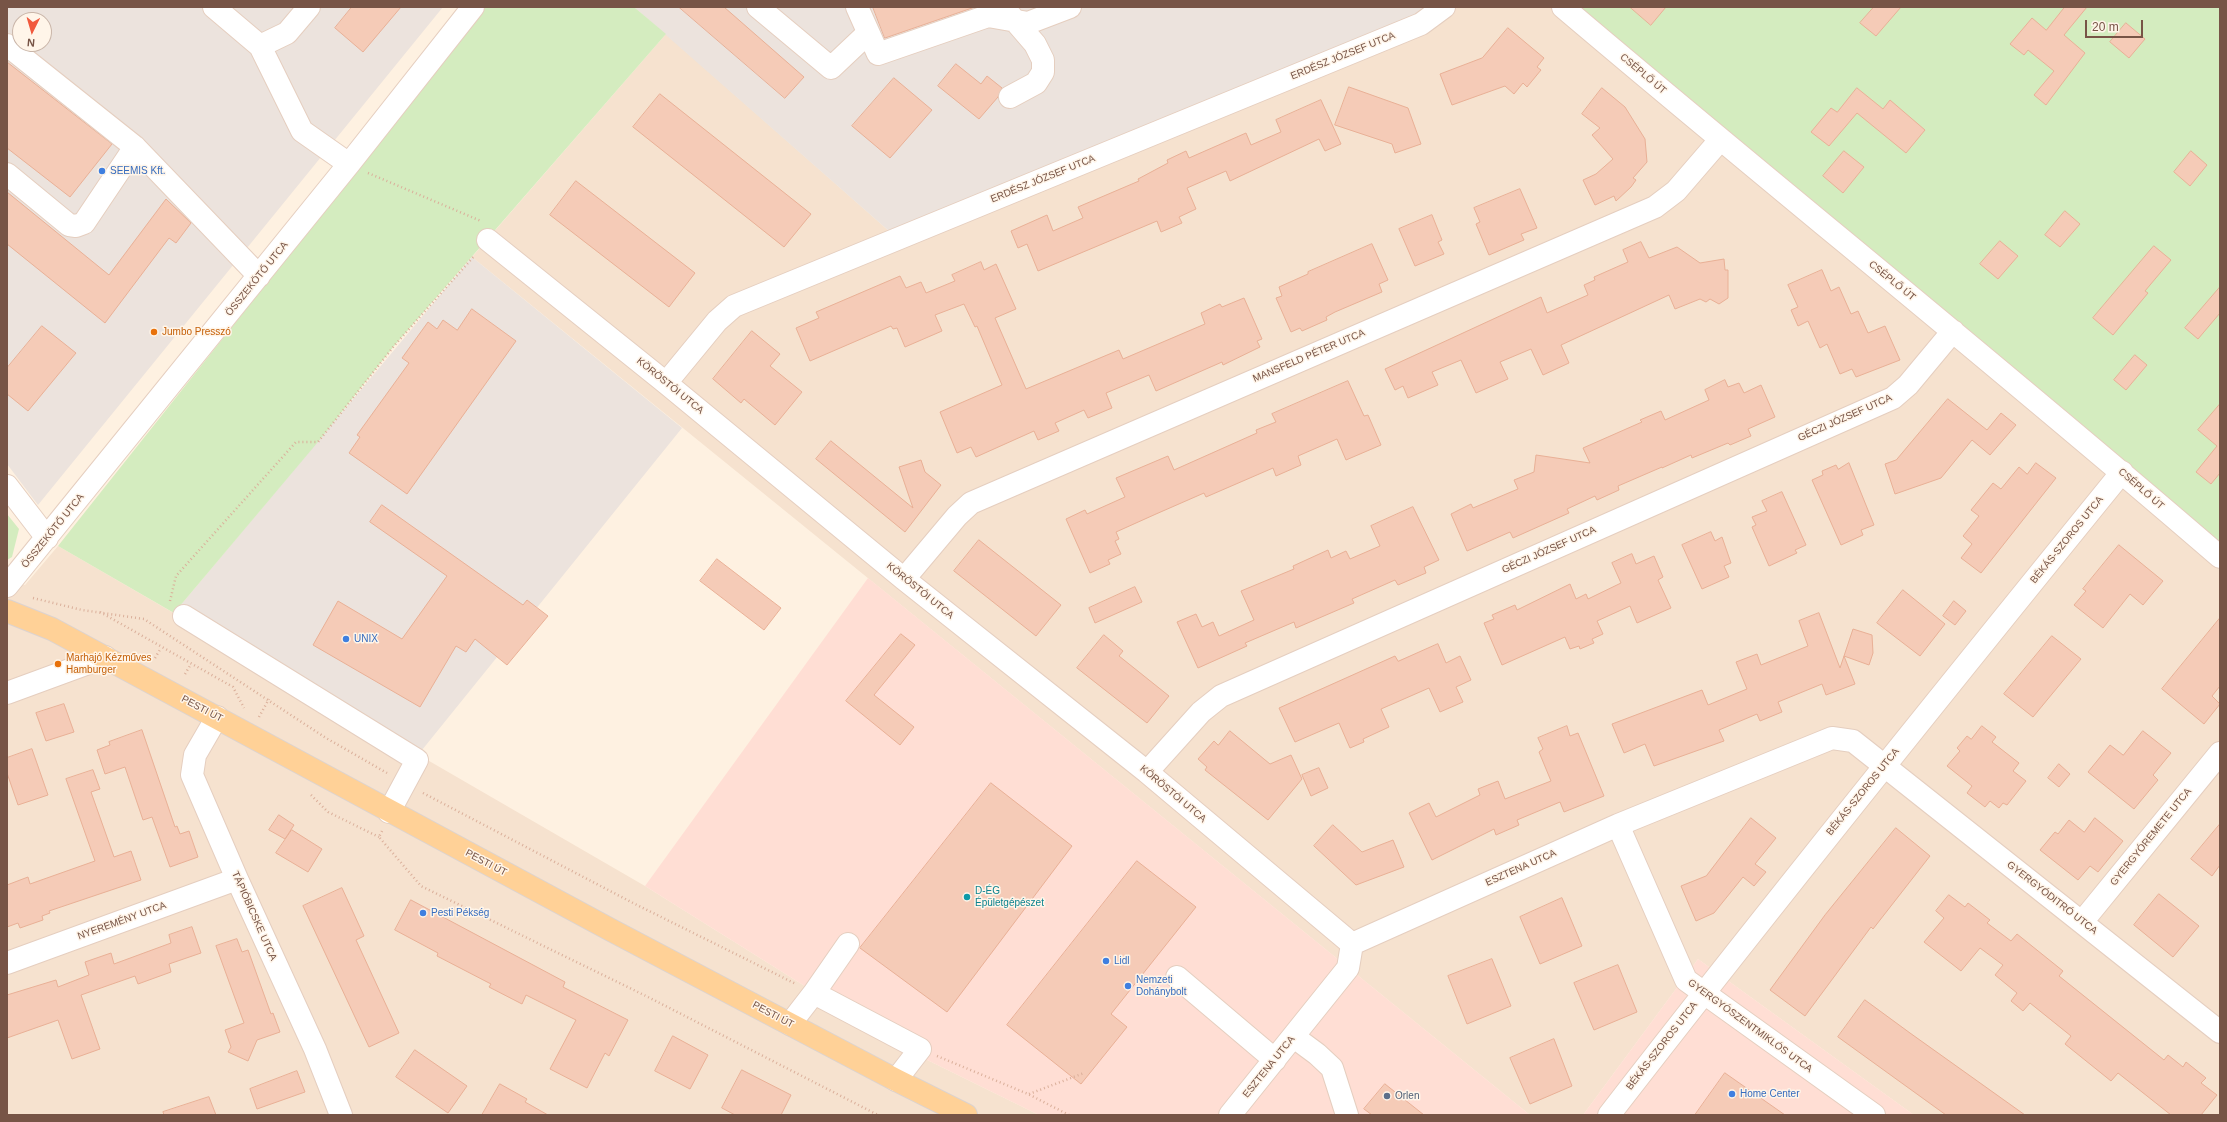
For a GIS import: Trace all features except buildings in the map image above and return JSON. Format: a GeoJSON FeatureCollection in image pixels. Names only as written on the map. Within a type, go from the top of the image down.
{"type":"FeatureCollection","features":[{"type":"Feature","properties":{"kind":"main road","name":"PESTI ÚT"},"geometry":{"type":"LineString","coordinates":[[7,611],[52,629],[217,717],[389,812],[896,1080],[966,1115]]}},
{"type":"Feature","properties":{"kind":"street"},"geometry":{"type":"LineString","coordinates":[[214,7],[260,46],[302,131],[349,164]]}},
{"type":"Feature","properties":{"kind":"street"},"geometry":{"type":"LineString","coordinates":[[260,46],[287,33],[309,7]]}},
{"type":"Feature","properties":{"kind":"street","name":"ÖSSZEKÖTŐ UTCA"},"geometry":{"type":"LineString","coordinates":[[7,586],[48,538],[260,276],[473,7]]}},
{"type":"Feature","properties":{"kind":"street"},"geometry":{"type":"LineString","coordinates":[[758,7],[831,68],[868,33]]}},
{"type":"Feature","properties":{"kind":"street"},"geometry":{"type":"LineString","coordinates":[[857,7],[878,54],[988,16],[1009,13],[1028,23],[1070,7]]}},
{"type":"Feature","properties":{"kind":"street","name":"ERDÉSZ JÓZSEF UTCA"},"geometry":{"type":"LineString","coordinates":[[666,383],[717,321],[734,306],[1420,24],[1444,7]]}},
{"type":"Feature","properties":{"kind":"street","name":"CSÉPLŐ ÚT"},"geometry":{"type":"LineString","coordinates":[[1563,7],[1720,140],[2122,472],[2220,557]]}},
{"type":"Feature","properties":{"kind":"street"},"geometry":{"type":"LineString","coordinates":[[1009,13],[1035,44],[1043,60],[1042,72],[1036,84],[1010,97]]}},
{"type":"Feature","properties":{"kind":"street"},"geometry":{"type":"LineString","coordinates":[[7,45],[135,147],[260,276]]}},
{"type":"Feature","properties":{"kind":"street","name":"MANSFELD PÉTER UTCA"},"geometry":{"type":"LineString","coordinates":[[904,579],[957,516],[971,503],[1654,207],[1676,191],[1720,140]]}},
{"type":"Feature","properties":{"kind":"street"},"geometry":{"type":"LineString","coordinates":[[7,174],[69,225],[76,226],[84,223],[135,147]]}},
{"type":"Feature","properties":{"kind":"street","name":"KÖRÖSTÓI UTCA"},"geometry":{"type":"LineString","coordinates":[[486,231],[666,383],[904,579],[1147,772],[1352,944]]}},
{"type":"Feature","properties":{"kind":"street","name":"GÉCZI JÓZSEF UTCA"},"geometry":{"type":"LineString","coordinates":[[1147,772],[1201,712],[1221,696],[1893,398],[1908,386],[1953,331]]}},
{"type":"Feature","properties":{"kind":"street","name":"BÉKÁS-SZOROS UTCA"},"geometry":{"type":"LineString","coordinates":[[1609,1115],[1702,994],[2122,472]]}},
{"type":"Feature","properties":{"kind":"street"},"geometry":{"type":"LineString","coordinates":[[7,486],[48,538]]}},
{"type":"Feature","properties":{"kind":"street"},"geometry":{"type":"LineString","coordinates":[[177,612],[417,760],[389,812]]}},
{"type":"Feature","properties":{"kind":"street"},"geometry":{"type":"LineString","coordinates":[[7,693],[105,657]]}},
{"type":"Feature","properties":{"kind":"street","name":"TÁPIÓBICSKE UTCA"},"geometry":{"type":"LineString","coordinates":[[217,717],[195,755],[192,775],[237,879],[344,1115]]}},
{"type":"Feature","properties":{"kind":"street","name":"ESZTENA UTCA"},"geometry":{"type":"LineString","coordinates":[[1230,1115],[1348,968],[1352,944],[1618,825],[1832,738],[1853,741],[1884,766]]}},
{"type":"Feature","properties":{"kind":"street","name":"GYERGYÓREMETE UTCA"},"geometry":{"type":"LineString","coordinates":[[2082,922],[2220,753]]}},
{"type":"Feature","properties":{"kind":"street","name":"GYERGYÓDITRÓ UTCA"},"geometry":{"type":"LineString","coordinates":[[1884,766],[2220,1032]]}},
{"type":"Feature","properties":{"kind":"street","name":"GYERGYÓSZENTMIKLÓS UTCA"},"geometry":{"type":"LineString","coordinates":[[1618,825],[1686,980],[1702,994],[1874,1115]]}},
{"type":"Feature","properties":{"kind":"street","name":"NYEREMÉNY UTCA"},"geometry":{"type":"LineString","coordinates":[[7,963],[237,879]]}},
{"type":"Feature","properties":{"kind":"street"},"geometry":{"type":"LineString","coordinates":[[790,1024],[814,993],[848,944]]}},
{"type":"Feature","properties":{"kind":"street"},"geometry":{"type":"LineString","coordinates":[[1177,977],[1275,1060]]}},
{"type":"Feature","properties":{"kind":"street"},"geometry":{"type":"LineString","coordinates":[[814,993],[920,1049],[896,1080]]}},
{"type":"Feature","properties":{"kind":"street"},"geometry":{"type":"LineString","coordinates":[[1294,1037],[1317,1054],[1332,1068],[1347,1115]]}},
{"type":"Feature","properties":{"kind":"path"},"geometry":{"type":"LineString","coordinates":[[177,612],[176,576],[296,442],[318,442],[486,231],[349,164]]}},
{"type":"Feature","properties":{"kind":"path"},"geometry":{"type":"LineString","coordinates":[[99,612],[233,687],[243,707],[249,711]]}},
{"type":"Feature","properties":{"kind":"path"},"geometry":{"type":"LineString","coordinates":[[155,658],[161,648]]}},
{"type":"Feature","properties":{"kind":"path"},"geometry":{"type":"LineString","coordinates":[[185,674],[191,664]]}},
{"type":"Feature","properties":{"kind":"path"},"geometry":{"type":"LineString","coordinates":[[255,714],[260,717],[269,699]]}},
{"type":"Feature","properties":{"kind":"path"},"geometry":{"type":"LineString","coordinates":[[311,795],[328,812],[379,837],[421,886],[648,997],[878,1115]]}},
{"type":"Feature","properties":{"kind":"path"},"geometry":{"type":"LineString","coordinates":[[379,837],[389,812]]}},
{"type":"Feature","properties":{"kind":"path"},"geometry":{"type":"LineString","coordinates":[[920,1049],[1028,1094],[1068,1115]]}},
{"type":"Feature","properties":{"kind":"path"},"geometry":{"type":"LineString","coordinates":[[1028,1094],[1084,1073]]}},
{"type":"Feature","properties":{"kind":"shaded area"},"geometry":{"type":"Polygon","coordinates":[[[7,7],[443,7],[38,505],[7,464],[7,7]]]}},
{"type":"Feature","properties":{"kind":"shaded area"},"geometry":{"type":"Polygon","coordinates":[[[634,7],[1444,7],[898,239],[634,7]]]}},
{"type":"Feature","properties":{"kind":"shaded area"},"geometry":{"type":"Polygon","coordinates":[[[1444,7],[1563,7],[2220,557],[2220,1115],[1914,1115],[1698,959],[1583,1115],[1530,1115],[472,257],[666,34],[898,239],[1444,7]]]}},
{"type":"Feature","properties":{"kind":"shaded area"},"geometry":{"type":"Polygon","coordinates":[[[472,257],[682,428],[418,755],[174,613],[472,257]]]}},
{"type":"Feature","properties":{"kind":"shaded area"},"geometry":{"type":"Polygon","coordinates":[[[58,546],[645,886],[907,1050],[1039,1115],[7,1115],[7,580],[25,585],[58,546]]]}},
{"type":"Feature","properties":{"kind":"shaded area"},"geometry":{"type":"Polygon","coordinates":[[[868,578],[1530,1115],[1039,1115],[907,1050],[645,886],[868,578]]]}},
{"type":"Feature","properties":{"kind":"shaded area"},"geometry":{"type":"Polygon","coordinates":[[[1698,959],[1914,1115],[1583,1115],[1698,959]]]}},
{"type":"Feature","properties":{"kind":"green space"},"geometry":{"type":"Polygon","coordinates":[[[486,7],[634,7],[666,34],[394,346],[318,442],[174,613],[58,546],[486,7]]]}},
{"type":"Feature","properties":{"kind":"green space"},"geometry":{"type":"Polygon","coordinates":[[[1563,7],[2220,7],[2220,557],[1563,7]]]}},
{"type":"Feature","properties":{"kind":"green space"},"geometry":{"type":"Polygon","coordinates":[[[7,514],[19,529],[12,557],[7,560],[7,514]]]}},
{"type":"Feature","properties":{"kind":"place","name":"SEEMIS Kft."},"geometry":{"type":"Point","coordinates":[102,171]}},
{"type":"Feature","properties":{"kind":"place","name":"Jumbo Presszó"},"geometry":{"type":"Point","coordinates":[154,332]}},
{"type":"Feature","properties":{"kind":"place","name":"UNIX"},"geometry":{"type":"Point","coordinates":[346,639]}},
{"type":"Feature","properties":{"kind":"place","name":"Marhajó Kézműves Hamburger"},"geometry":{"type":"Point","coordinates":[58,664]}},
{"type":"Feature","properties":{"kind":"place","name":"D-ÉG Épületgépészet"},"geometry":{"type":"Point","coordinates":[967,897]}},
{"type":"Feature","properties":{"kind":"place","name":"Pesti Pékség"},"geometry":{"type":"Point","coordinates":[423,913]}},
{"type":"Feature","properties":{"kind":"place","name":"Lidl"},"geometry":{"type":"Point","coordinates":[1106,961]}},
{"type":"Feature","properties":{"kind":"place","name":"Nemzeti Dohánybolt"},"geometry":{"type":"Point","coordinates":[1128,986]}},
{"type":"Feature","properties":{"kind":"place","name":"Home Center"},"geometry":{"type":"Point","coordinates":[1732,1094]}},
{"type":"Feature","properties":{"kind":"place","name":"Orlen"},"geometry":{"type":"Point","coordinates":[1387,1096]}}]}
